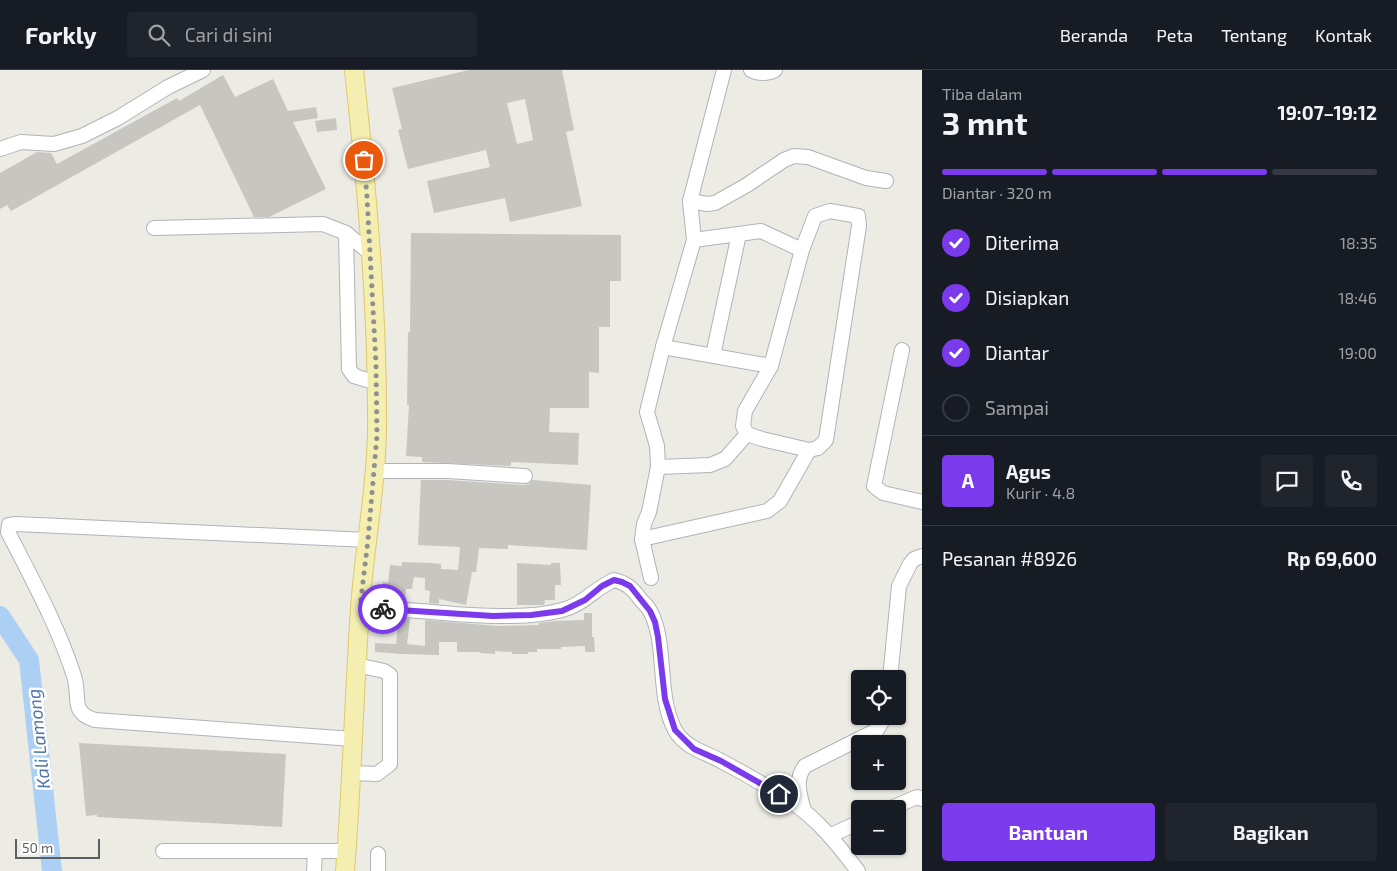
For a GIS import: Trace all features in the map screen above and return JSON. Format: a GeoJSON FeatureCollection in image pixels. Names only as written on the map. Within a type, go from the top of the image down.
{"type":"FeatureCollection","features":[{"type":"Feature","properties":{"kind":"main road"},"geometry":{"type":"LineString","coordinates":[[345,871],[360,607],[377,435],[377,383],[371,254],[354,70]]}},
{"type":"Feature","properties":{"kind":"street"},"geometry":{"type":"LineString","coordinates":[[0,149],[21,142],[54,144],[82,136],[118,118],[168,87],[203,70]]}},
{"type":"Feature","properties":{"kind":"street"},"geometry":{"type":"LineString","coordinates":[[651,578],[642,539],[658,467],[657,446],[648,412],[663,346],[694,240],[690,201],[724,70]]}},
{"type":"Feature","properties":{"kind":"street"},"geometry":{"type":"LineString","coordinates":[[751,70],[757,73],[775,70]]}},
{"type":"Feature","properties":{"kind":"street"},"geometry":{"type":"LineString","coordinates":[[690,201],[707,204],[715,203],[747,185],[784,160],[794,156],[808,157],[866,178],[886,181]]}},
{"type":"Feature","properties":{"kind":"street"},"geometry":{"type":"LineString","coordinates":[[830,211],[858,216],[859,226],[826,440],[818,448],[809,450],[747,434],[743,426],[745,411],[770,366],[802,250],[815,216],[830,211]]}},
{"type":"Feature","properties":{"kind":"street"},"geometry":{"type":"LineString","coordinates":[[154,228],[323,224],[346,233],[371,254]]}},
{"type":"Feature","properties":{"kind":"street"},"geometry":{"type":"LineString","coordinates":[[694,240],[761,231],[802,250]]}},
{"type":"Feature","properties":{"kind":"street"},"geometry":{"type":"LineString","coordinates":[[346,233],[349,369],[354,376],[377,383]]}},
{"type":"Feature","properties":{"kind":"street"},"geometry":{"type":"LineString","coordinates":[[713,355],[739,234]]}},
{"type":"Feature","properties":{"kind":"street"},"geometry":{"type":"LineString","coordinates":[[663,346],[770,366]]}},
{"type":"Feature","properties":{"kind":"street"},"geometry":{"type":"LineString","coordinates":[[902,350],[874,486],[883,493],[922,502]]}},
{"type":"Feature","properties":{"kind":"street"},"geometry":{"type":"LineString","coordinates":[[658,467],[710,465],[725,459],[747,434]]}},
{"type":"Feature","properties":{"kind":"street"},"geometry":{"type":"LineString","coordinates":[[642,539],[767,511],[780,501],[809,450]]}},
{"type":"Feature","properties":{"kind":"street"},"geometry":{"type":"LineString","coordinates":[[374,471],[448,471],[525,476]]}},
{"type":"Feature","properties":{"kind":"street"},"geometry":{"type":"LineString","coordinates":[[353,739],[95,720],[84,717],[78,710],[77,687],[68,659],[51,618],[8,532],[9,525],[25,524],[368,540]]}},
{"type":"Feature","properties":{"kind":"street"},"geometry":{"type":"LineString","coordinates":[[891,670],[898,586],[910,564],[914,559],[922,556]]}},
{"type":"Feature","properties":{"kind":"street"},"geometry":{"type":"LineString","coordinates":[[360,607],[493,616],[531,615],[562,611],[585,600],[602,586],[614,580],[630,586],[650,611],[655,622],[665,699],[675,730],[694,749],[721,761],[791,801],[804,811],[831,835],[858,871]]}},
{"type":"Feature","properties":{"kind":"street"},"geometry":{"type":"LineString","coordinates":[[352,773],[377,774],[390,764],[390,675],[384,671],[357,665]]}},
{"type":"Feature","properties":{"kind":"street"},"geometry":{"type":"LineString","coordinates":[[804,811],[799,784],[800,772],[805,766],[877,730],[880,725]]}},
{"type":"Feature","properties":{"kind":"street"},"geometry":{"type":"LineString","coordinates":[[906,802],[917,797],[922,799]]}},
{"type":"Feature","properties":{"kind":"street"},"geometry":{"type":"LineString","coordinates":[[831,835],[851,826]]}},
{"type":"Feature","properties":{"kind":"street"},"geometry":{"type":"LineString","coordinates":[[163,851],[347,851]]}},
{"type":"Feature","properties":{"kind":"street"},"geometry":{"type":"LineString","coordinates":[[314,871],[316,851]]}},
{"type":"Feature","properties":{"kind":"street"},"geometry":{"type":"LineString","coordinates":[[378,854],[378,871]]}},
{"type":"Feature","properties":{"kind":"building"},"geometry":{"type":"Polygon","coordinates":[[[469,70],[562,70],[574,130],[566,132],[582,206],[510,222],[505,198],[434,213],[427,181],[490,167],[486,150],[408,169],[398,130],[402,129],[392,88],[469,70]],[[525,99],[507,103],[517,144],[533,140],[525,99]]]}},
{"type":"Feature","properties":{"kind":"building"},"geometry":{"type":"Polygon","coordinates":[[[223,75],[235,97],[273,79],[288,111],[316,107],[318,118],[293,122],[326,189],[269,217],[254,217],[200,105],[11,211],[7,205],[0,209],[0,173],[37,152],[51,153],[57,164],[177,98],[179,101],[223,75]]]}},
{"type":"Feature","properties":{"kind":"building"},"geometry":{"type":"Polygon","coordinates":[[[336,118],[337,130],[317,132],[315,121],[336,118]]]}},
{"type":"Feature","properties":{"kind":"building"},"geometry":{"type":"Polygon","coordinates":[[[411,233],[621,235],[621,281],[610,281],[610,327],[599,327],[599,373],[589,372],[589,408],[550,408],[549,432],[579,433],[578,465],[511,462],[511,466],[422,462],[422,457],[406,456],[409,405],[407,405],[411,233]]]}},
{"type":"Feature","properties":{"kind":"building"},"geometry":{"type":"Polygon","coordinates":[[[421,480],[524,485],[529,484],[532,480],[591,485],[587,550],[508,545],[508,549],[479,548],[476,572],[472,572],[466,605],[439,599],[439,604],[429,603],[430,591],[425,590],[425,578],[414,577],[412,589],[406,589],[405,601],[382,600],[383,582],[388,583],[390,565],[402,566],[402,562],[431,563],[441,564],[441,569],[458,570],[460,547],[418,545],[421,480]]]}},
{"type":"Feature","properties":{"kind":"building"},"geometry":{"type":"Polygon","coordinates":[[[517,563],[551,565],[551,563],[560,563],[561,585],[555,585],[555,600],[545,600],[544,605],[517,605],[517,563]]]}},
{"type":"Feature","properties":{"kind":"building"},"geometry":{"type":"Polygon","coordinates":[[[584,613],[592,613],[592,637],[594,637],[595,652],[585,652],[585,646],[537,649],[537,652],[528,652],[528,654],[495,651],[495,654],[457,652],[457,642],[439,642],[439,655],[375,652],[375,643],[396,644],[398,626],[376,624],[377,617],[410,619],[407,644],[425,646],[425,620],[498,626],[539,625],[539,623],[555,621],[584,620],[584,613]]]}},
{"type":"Feature","properties":{"kind":"building"},"geometry":{"type":"Polygon","coordinates":[[[79,743],[286,754],[282,827],[97,817],[97,815],[86,816],[79,743]]]}},
{"type":"Feature","properties":{"kind":"waterway","name":"Kali Lamong"},"geometry":{"type":"LineString","coordinates":[[0,616],[29,660],[52,871]]}},
{"type":"Feature","properties":{"kind":"way so far"},"geometry":{"type":"LineString","coordinates":[[364,160],[377,383],[377,435],[360,607],[383,609]]}},
{"type":"Feature","properties":{"kind":"route"},"geometry":{"type":"LineString","coordinates":[[383,609],[493,616],[531,615],[562,611],[585,600],[602,586],[614,580],[622,582],[630,586],[650,611],[655,622],[665,699],[675,730],[694,749],[721,761],[779,794]]}}]}
